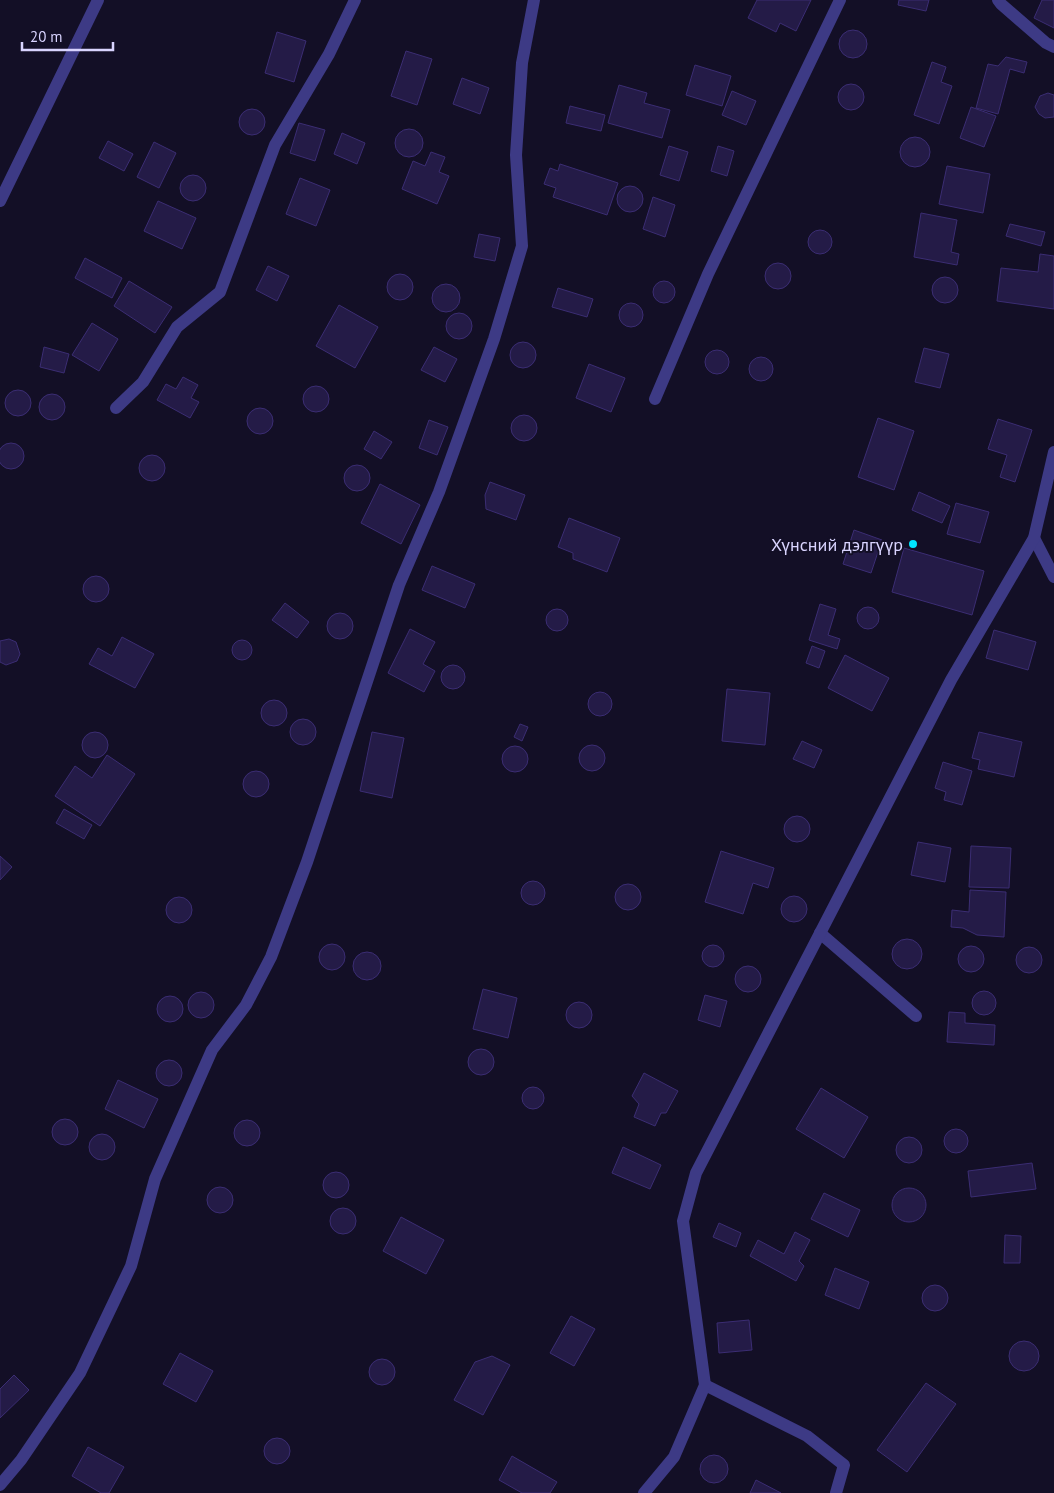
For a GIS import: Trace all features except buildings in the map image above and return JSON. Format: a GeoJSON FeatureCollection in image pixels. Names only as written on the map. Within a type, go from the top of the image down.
{"type":"FeatureCollection","features":[{"type":"Feature","properties":{"kind":"street"},"geometry":{"type":"LineString","coordinates":[[0,201],[98,0]]}},
{"type":"Feature","properties":{"kind":"street"},"geometry":{"type":"LineString","coordinates":[[116,408],[144,382],[177,327],[220,292],[275,145],[329,54],[355,0]]}},
{"type":"Feature","properties":{"kind":"street"},"geometry":{"type":"LineString","coordinates":[[0,1485],[21,1460],[84,1364],[131,1266],[155,1178],[166,1153],[212,1050],[246,1005],[271,957],[307,862],[399,584],[439,492],[494,339],[522,246],[516,155],[522,62],[534,0]]}},
{"type":"Feature","properties":{"kind":"street"},"geometry":{"type":"LineString","coordinates":[[655,399],[708,274],[840,0]]}},
{"type":"Feature","properties":{"kind":"street"},"geometry":{"type":"LineString","coordinates":[[998,0],[1046,43],[1054,47]]}},
{"type":"Feature","properties":{"kind":"street"},"geometry":{"type":"LineString","coordinates":[[644,1493],[674,1457],[705,1385],[683,1222],[696,1173],[951,680],[1034,538],[1054,452]]}},
{"type":"Feature","properties":{"kind":"street"},"geometry":{"type":"LineString","coordinates":[[1034,538],[1054,577]]}},
{"type":"Feature","properties":{"kind":"street"},"geometry":{"type":"LineString","coordinates":[[820,933],[916,1016]]}},
{"type":"Feature","properties":{"kind":"street"},"geometry":{"type":"LineString","coordinates":[[705,1385],[806,1436],[844,1465],[836,1493]]}},
{"type":"Feature","properties":{"kind":"place","name":"Хүнсний дэлгүүр"},"geometry":{"type":"Point","coordinates":[913,544]}}]}
